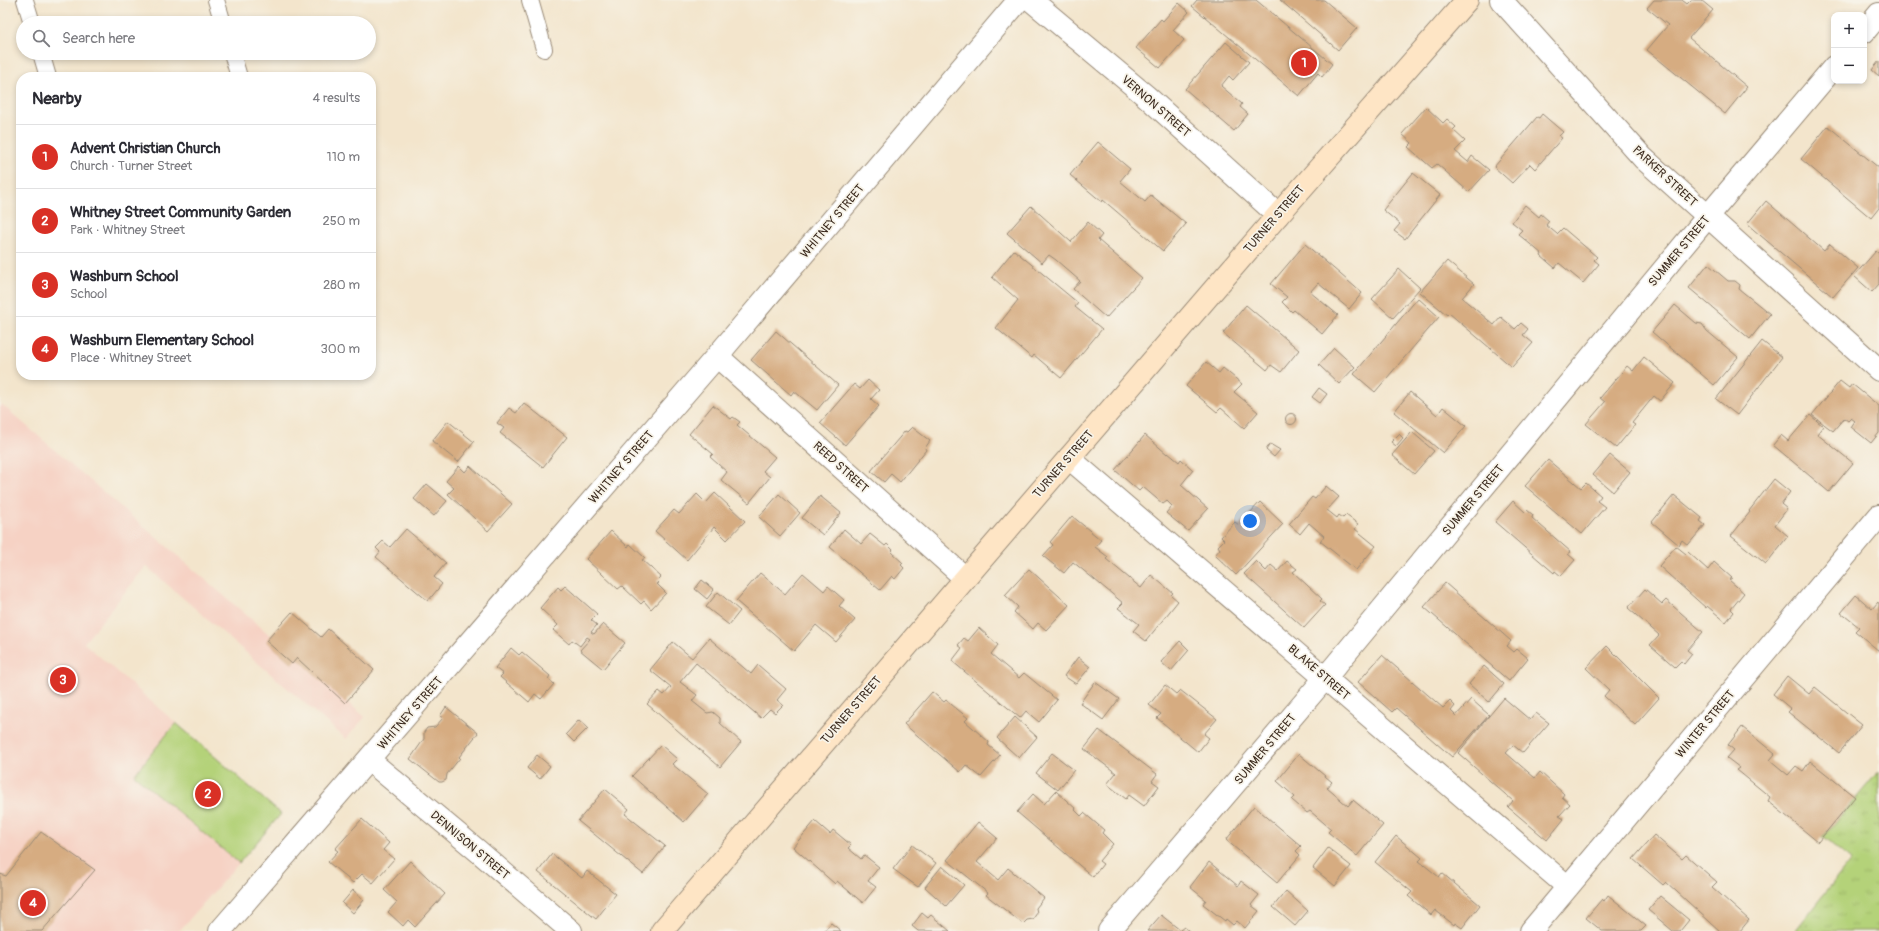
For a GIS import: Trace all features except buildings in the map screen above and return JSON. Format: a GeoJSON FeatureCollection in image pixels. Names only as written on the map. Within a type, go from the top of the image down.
{"type":"FeatureCollection","features":[{"type":"Feature","properties":{"kind":"main road","name":"TURNER STREET"},"geometry":{"type":"LineString","coordinates":[[662,931],[1278,215],[1467,0]]}},
{"type":"Feature","properties":{"kind":"street","name":"WHITNEY STREET"},"geometry":{"type":"LineString","coordinates":[[220,931],[717,356],[1019,0]]}},
{"type":"Feature","properties":{"kind":"street","name":"VERNON STREET"},"geometry":{"type":"LineString","coordinates":[[1031,0],[1146,96],[1278,215]]}},
{"type":"Feature","properties":{"kind":"street","name":"PARKER STREET"},"geometry":{"type":"LineString","coordinates":[[1501,0],[1643,158],[1879,370]]}},
{"type":"Feature","properties":{"kind":"street"},"geometry":{"type":"LineString","coordinates":[[1867,28],[1879,14]]}},
{"type":"Feature","properties":{"kind":"street","name":"SUMMER STREET"},"geometry":{"type":"LineString","coordinates":[[1109,931],[1326,678],[1708,216],[1831,71]]}},
{"type":"Feature","properties":{"kind":"street","name":"REED STREET"},"geometry":{"type":"LineString","coordinates":[[717,356],[965,578]]}},
{"type":"Feature","properties":{"kind":"street","name":"BLAKE STREET"},"geometry":{"type":"LineString","coordinates":[[1069,458],[1568,887]]}},
{"type":"Feature","properties":{"kind":"street","name":"WINTER STREET"},"geometry":{"type":"LineString","coordinates":[[1531,931],[1879,516]]}},
{"type":"Feature","properties":{"kind":"street","name":"DENNISON STREET"},"geometry":{"type":"LineString","coordinates":[[369,760],[571,931]]}},
{"type":"Feature","properties":{"kind":"lane"},"geometry":{"type":"LineString","coordinates":[[25,0],[30,16]]}},
{"type":"Feature","properties":{"kind":"lane"},"geometry":{"type":"LineString","coordinates":[[216,0],[221,16]]}},
{"type":"Feature","properties":{"kind":"lane"},"geometry":{"type":"LineString","coordinates":[[530,0],[544,49]]}},
{"type":"Feature","properties":{"kind":"lane"},"geometry":{"type":"LineString","coordinates":[[43,60],[47,72]]}},
{"type":"Feature","properties":{"kind":"lane"},"geometry":{"type":"LineString","coordinates":[[234,60],[238,72]]}},
{"type":"Feature","properties":{"kind":"shaded area"},"geometry":{"type":"Polygon","coordinates":[[[0,403],[365,717],[346,739],[146,566],[84,643],[176,723],[134,775],[239,863],[179,931],[0,931],[0,403]]]}},
{"type":"Feature","properties":{"kind":"green space"},"geometry":{"type":"Polygon","coordinates":[[[176,723],[281,814],[239,863],[134,775],[176,723]]]}},
{"type":"Feature","properties":{"kind":"green space"},"geometry":{"type":"Polygon","coordinates":[[[1879,771],[1879,931],[1795,931],[1851,860],[1823,837],[1879,771]]]}},
{"type":"Feature","properties":{"kind":"place","name":"Advent Christian Church"},"geometry":{"type":"Point","coordinates":[1304,63]}},
{"type":"Feature","properties":{"kind":"place","name":"Washburn School"},"geometry":{"type":"Point","coordinates":[63,680]}},
{"type":"Feature","properties":{"kind":"place","name":"Whitney Street Community Garden"},"geometry":{"type":"Point","coordinates":[208,794]}},
{"type":"Feature","properties":{"kind":"place","name":"Washburn Elementary School"},"geometry":{"type":"Point","coordinates":[33,903]}}]}
